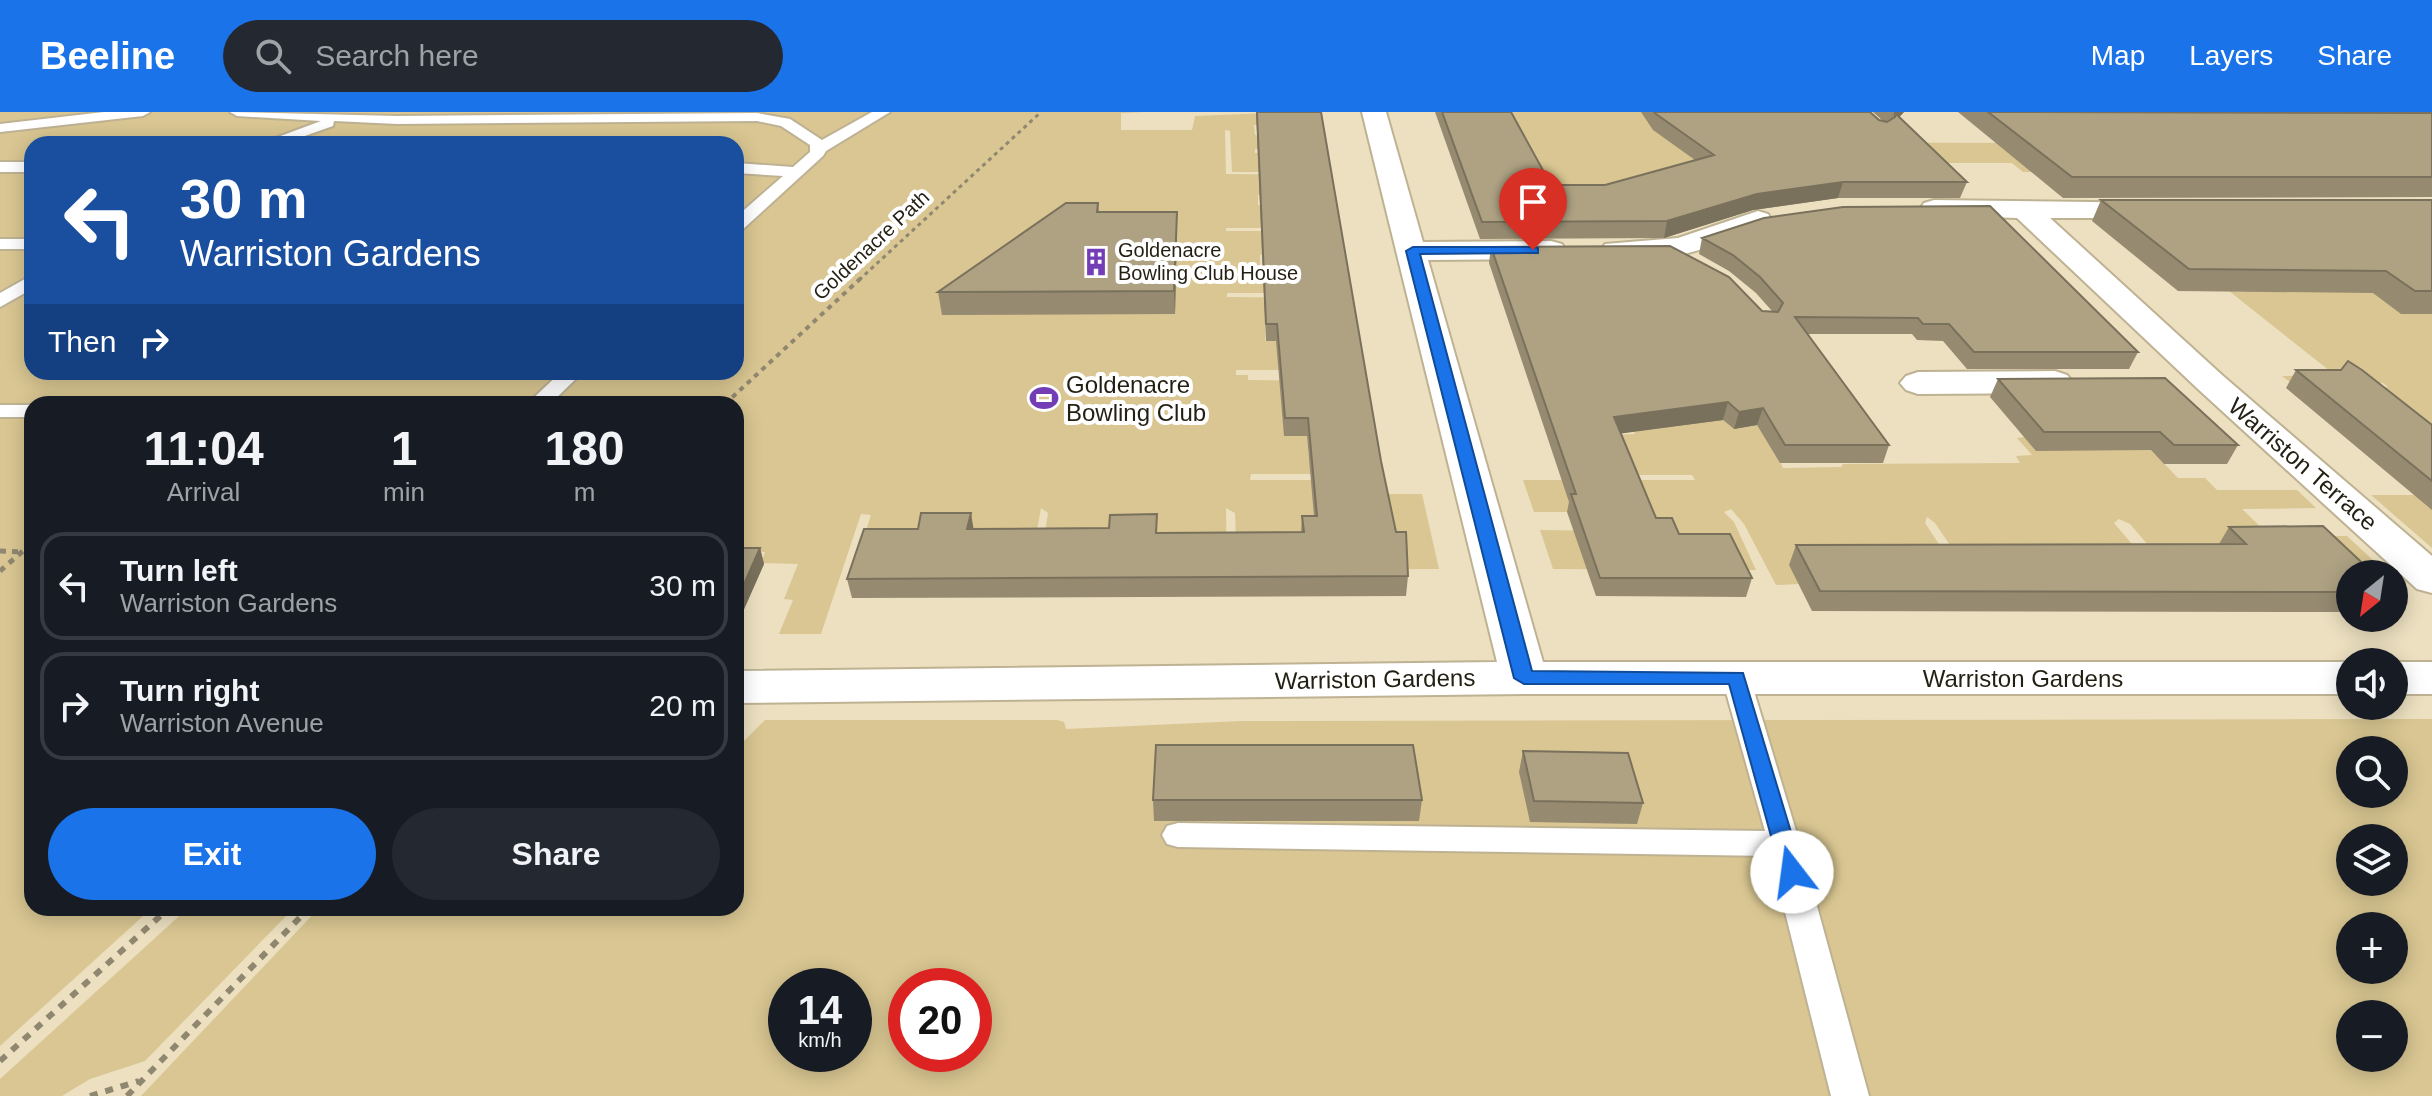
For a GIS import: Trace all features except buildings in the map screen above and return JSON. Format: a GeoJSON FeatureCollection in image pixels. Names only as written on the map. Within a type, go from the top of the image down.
{"type":"FeatureCollection","features":[{"type":"Feature","properties":{"kind":"street"},"geometry":{"type":"LineString","coordinates":[[1374,112],[1524,678]]}},
{"type":"Feature","properties":{"kind":"street"},"geometry":{"type":"LineString","coordinates":[[1905,209],[2179,209]]}},
{"type":"Feature","properties":{"kind":"street","name":"Warriston Terrace"},"geometry":{"type":"LineString","coordinates":[[2024,209],[2210,382],[2432,579]]}},
{"type":"Feature","properties":{"kind":"street"},"geometry":{"type":"LineString","coordinates":[[1413,251],[1588,250],[1677,256],[1696,243],[1753,222],[1782,216]]}},
{"type":"Feature","properties":{"kind":"street"},"geometry":{"type":"LineString","coordinates":[[1918,383],[2084,382]]}},
{"type":"Feature","properties":{"kind":"street","name":"Warriston Terrace"},"geometry":{"type":"LineString","coordinates":[[2160,382],[2210,382]]}},
{"type":"Feature","properties":{"kind":"street","name":"Warriston Gardens"},"geometry":{"type":"LineString","coordinates":[[744,687],[1524,678],[2336,678]]}},
{"type":"Feature","properties":{"kind":"street"},"geometry":{"type":"LineString","coordinates":[[2408,678],[2432,678]]}},
{"type":"Feature","properties":{"kind":"lane"},"geometry":{"type":"LineString","coordinates":[[0,128],[88,115],[143,112]]}},
{"type":"Feature","properties":{"kind":"lane"},"geometry":{"type":"LineString","coordinates":[[237,112],[343,119],[757,117],[794,125],[819,148]]}},
{"type":"Feature","properties":{"kind":"lane"},"geometry":{"type":"LineString","coordinates":[[744,219],[818,153],[819,148],[883,112]]}},
{"type":"Feature","properties":{"kind":"lane"},"geometry":{"type":"LineString","coordinates":[[291,136],[343,119]]}},
{"type":"Feature","properties":{"kind":"lane"},"geometry":{"type":"LineString","coordinates":[[0,167],[24,167]]}},
{"type":"Feature","properties":{"kind":"lane"},"geometry":{"type":"LineString","coordinates":[[744,169],[797,172]]}},
{"type":"Feature","properties":{"kind":"lane"},"geometry":{"type":"LineString","coordinates":[[0,244],[24,244]]}},
{"type":"Feature","properties":{"kind":"lane"},"geometry":{"type":"LineString","coordinates":[[0,301],[24,286]]}},
{"type":"Feature","properties":{"kind":"lane"},"geometry":{"type":"LineString","coordinates":[[547,396],[564,380]]}},
{"type":"Feature","properties":{"kind":"lane"},"geometry":{"type":"LineString","coordinates":[[0,411],[24,411]]}},
{"type":"Feature","properties":{"kind":"lane"},"geometry":{"type":"LineString","coordinates":[[1736,678],[1784,844],[1850,1096]]}},
{"type":"Feature","properties":{"kind":"lane"},"geometry":{"type":"LineString","coordinates":[[1178,835],[1784,844]]}},
{"type":"Feature","properties":{"kind":"path","name":"Goldenacre Path"},"geometry":{"type":"LineString","coordinates":[[733,396],[879,258],[1041,112]]}},
{"type":"Feature","properties":{"kind":"path"},"geometry":{"type":"LineString","coordinates":[[0,551],[22,552]]}},
{"type":"Feature","properties":{"kind":"path"},"geometry":{"type":"LineString","coordinates":[[0,571],[22,552]]}},
{"type":"Feature","properties":{"kind":"path"},"geometry":{"type":"LineString","coordinates":[[0,1061],[160,916]]}},
{"type":"Feature","properties":{"kind":"path"},"geometry":{"type":"LineString","coordinates":[[127,1096],[301,916]]}},
{"type":"Feature","properties":{"kind":"path"},"geometry":{"type":"LineString","coordinates":[[90,1096],[143,1080]]}},
{"type":"Feature","properties":{"kind":"shaded area"},"geometry":{"type":"Polygon","coordinates":[[[0,112],[1146,112],[1121,113],[1121,130],[1192,130],[1195,116],[1269,113],[1270,125],[1254,125],[1255,135],[1271,135],[1272,149],[1255,149],[1255,153],[1273,153],[1300,172],[1232,172],[1230,131],[1225,130],[1226,174],[1300,175],[1277,194],[1258,195],[1258,205],[1278,206],[1307,228],[1226,228],[1226,231],[1308,231],[1281,254],[1260,255],[1260,268],[1283,269],[1316,293],[1227,293],[1227,297],[1317,298],[1288,325],[1265,325],[1265,341],[1289,341],[1325,370],[1236,370],[1236,375],[1248,375],[1248,380],[1326,381],[1285,436],[1307,436],[1309,461],[1338,474],[1251,474],[1250,480],[1346,480],[1348,494],[1422,494],[1439,569],[1237,570],[1235,513],[1226,508],[1227,571],[1039,571],[1048,513],[1041,508],[1030,570],[854,568],[871,515],[861,514],[821,634],[779,634],[793,600],[784,599],[798,564],[761,563],[765,552],[744,552],[744,396],[24,396],[24,916],[143,916],[0,1046],[0,112]]]}},
{"type":"Feature","properties":{"kind":"shaded area"},"geometry":{"type":"Polygon","coordinates":[[[1497,112],[1842,112],[1740,142],[2028,143],[2354,112],[2432,169],[2023,172],[2012,163],[1942,163],[1584,201],[1479,156],[1547,155],[1478,154],[1497,112]]]}},
{"type":"Feature","properties":{"kind":"shaded area"},"geometry":{"type":"Polygon","coordinates":[[[2317,253],[2432,310],[2432,435],[2322,388],[2388,387],[2383,383],[2291,383],[2282,376],[2335,375],[2229,291],[2242,292],[2317,253]]]}},
{"type":"Feature","properties":{"kind":"shaded area"},"geometry":{"type":"Polygon","coordinates":[[[1627,415],[1723,420],[1734,429],[1762,424],[1783,468],[1841,467],[1843,464],[2020,463],[2016,456],[2032,455],[2017,438],[2024,437],[2019,431],[2123,450],[2151,450],[2178,478],[2205,478],[2217,490],[2297,490],[2316,508],[2242,509],[2270,536],[2347,536],[2373,560],[2336,560],[2336,575],[2186,589],[2130,524],[2119,519],[2114,523],[2168,586],[1977,585],[1935,523],[1927,517],[1925,523],[1966,585],[1790,565],[1799,584],[1776,585],[1744,524],[1731,509],[1724,512],[1734,522],[1756,570],[1553,569],[1540,530],[1608,531],[1601,512],[1534,512],[1523,480],[1695,480],[1692,475],[1599,475],[1610,435],[1635,434],[1627,415]]]}},
{"type":"Feature","properties":{"kind":"shaded area"},"geometry":{"type":"Polygon","coordinates":[[[2371,495],[2432,495],[2432,548],[2371,495]]]}},
{"type":"Feature","properties":{"kind":"shaded area"},"geometry":{"type":"Polygon","coordinates":[[[2432,719],[2432,1096],[141,1096],[311,916],[744,916],[744,741],[765,720],[1064,722],[1066,729],[1241,721],[2432,719]]]}},
{"type":"Feature","properties":{"kind":"shaded area"},"geometry":{"type":"Polygon","coordinates":[[[179,916],[286,916],[145,1061],[90,1079],[62,1096],[0,1096],[0,1079],[179,916]]]}},
{"type":"Feature","properties":{"kind":"place","name":"Goldenacre Bowling Club House"},"geometry":{"type":"Point","coordinates":[1096,262]}},
{"type":"Feature","properties":{"kind":"place","name":"Goldenacre Bowling Club"},"geometry":{"type":"Point","coordinates":[1044,398]}},
{"type":"Feature","properties":{"kind":"route"},"geometry":{"type":"LineString","coordinates":[[1533,250],[1413,251],[1524,678],[1736,678],[1792,872]]}}]}
